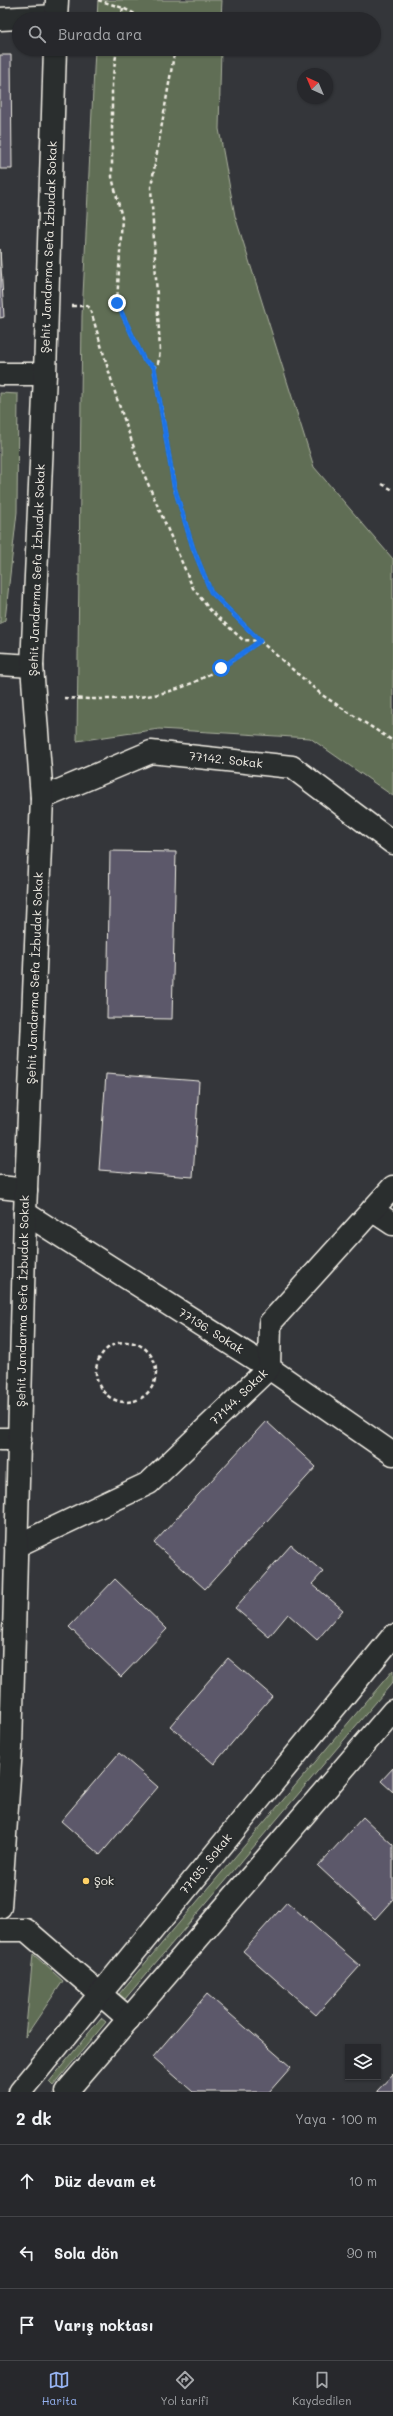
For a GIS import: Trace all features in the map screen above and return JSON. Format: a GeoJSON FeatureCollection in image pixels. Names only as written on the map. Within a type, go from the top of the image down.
{"type":"FeatureCollection","features":[{"type":"Feature","properties":{"kind":"street"},"geometry":{"type":"LineString","coordinates":[[0,19],[12,18]]}},
{"type":"Feature","properties":{"kind":"street","name":"Şehit Jandarma Sefa İzbudak Sokak"},"geometry":{"type":"LineString","coordinates":[[0,1906],[16,1546],[10,1439],[25,1213],[42,798],[32,666],[45,374],[55,56]]}},
{"type":"Feature","properties":{"kind":"street"},"geometry":{"type":"LineString","coordinates":[[0,374],[45,374]]}},
{"type":"Feature","properties":{"kind":"street"},"geometry":{"type":"LineString","coordinates":[[0,664],[32,666]]}},
{"type":"Feature","properties":{"kind":"street","name":"77142. Sokak"},"geometry":{"type":"LineString","coordinates":[[42,798],[151,752],[292,766],[393,844]]}},
{"type":"Feature","properties":{"kind":"street"},"geometry":{"type":"LineString","coordinates":[[0,1187],[26,1190]]}},
{"type":"Feature","properties":{"kind":"street","name":"77144. Sokak"},"geometry":{"type":"LineString","coordinates":[[16,1546],[149,1483],[270,1368],[270,1323],[393,1187]]}},
{"type":"Feature","properties":{"kind":"street"},"geometry":{"type":"LineString","coordinates":[[372,1210],[393,1224]]}},
{"type":"Feature","properties":{"kind":"street","name":"77136. Sokak"},"geometry":{"type":"LineString","coordinates":[[25,1213],[270,1368],[393,1454]]}},
{"type":"Feature","properties":{"kind":"street","name":"77135. Sokak"},"geometry":{"type":"LineString","coordinates":[[20,2092],[393,1636]]}},
{"type":"Feature","properties":{"kind":"street"},"geometry":{"type":"LineString","coordinates":[[66,2092],[393,1711]]}},
{"type":"Feature","properties":{"kind":"street"},"geometry":{"type":"LineString","coordinates":[[0,1930],[26,1930],[129,2019]]}},
{"type":"Feature","properties":{"kind":"path"},"geometry":{"type":"LineString","coordinates":[[98,0],[130,12]]}},
{"type":"Feature","properties":{"kind":"path"},"geometry":{"type":"LineString","coordinates":[[122,8],[122,12]]}},
{"type":"Feature","properties":{"kind":"path"},"geometry":{"type":"LineString","coordinates":[[116,56],[112,98],[112,178],[122,218],[117,303],[144,360],[154,367],[174,486],[193,548],[211,592],[260,641],[322,695],[393,741]]}},
{"type":"Feature","properties":{"kind":"path"},"geometry":{"type":"LineString","coordinates":[[154,367],[158,364],[160,351],[151,187],[174,56]]}},
{"type":"Feature","properties":{"kind":"path"},"geometry":{"type":"LineString","coordinates":[[72,306],[87,306],[90,308],[117,399],[140,465],[193,588],[210,610],[243,640],[260,641]]}},
{"type":"Feature","properties":{"kind":"path"},"geometry":{"type":"LineString","coordinates":[[382,484],[393,490]]}},
{"type":"Feature","properties":{"kind":"path"},"geometry":{"type":"LineString","coordinates":[[64,698],[86,699],[161,693],[189,685],[221,668],[260,641]]}},
{"type":"Feature","properties":{"kind":"path"},"geometry":{"type":"LineString","coordinates":[[117,1344],[138,1344],[146,1350],[154,1363],[156,1378],[152,1388],[145,1396],[134,1401],[123,1402],[112,1399],[103,1391],[98,1381],[97,1369],[100,1358],[107,1349],[117,1344]]}},
{"type":"Feature","properties":{"kind":"green space"},"geometry":{"type":"Polygon","coordinates":[[[98,0],[222,0],[221,12],[97,12],[98,0]]]}},
{"type":"Feature","properties":{"kind":"green space"},"geometry":{"type":"Polygon","coordinates":[[[95,56],[221,56],[219,129],[235,216],[314,467],[393,559],[393,796],[310,738],[159,729],[77,741],[82,316],[95,56]]]}},
{"type":"Feature","properties":{"kind":"green space"},"geometry":{"type":"Polygon","coordinates":[[[0,393],[18,394],[17,512],[5,620],[0,624],[0,393]]]}},
{"type":"Feature","properties":{"kind":"green space"},"geometry":{"type":"Polygon","coordinates":[[[393,1670],[393,1682],[125,1999],[119,1994],[393,1670]]]}},
{"type":"Feature","properties":{"kind":"green space"},"geometry":{"type":"Polygon","coordinates":[[[33,1954],[63,1981],[25,2037],[33,1954]]]}},
{"type":"Feature","properties":{"kind":"green space"},"geometry":{"type":"Polygon","coordinates":[[[101,2018],[106,2022],[53,2086],[49,2082],[101,2018]]]}},
{"type":"Feature","properties":{"kind":"building"},"geometry":{"type":"Polygon","coordinates":[[[0,55],[11,55],[12,169],[0,169],[0,55]]]}},
{"type":"Feature","properties":{"kind":"building"},"geometry":{"type":"Polygon","coordinates":[[[0,249],[4,317],[0,318],[0,249]]]}},
{"type":"Feature","properties":{"kind":"building"},"geometry":{"type":"Polygon","coordinates":[[[110,851],[176,852],[172,1019],[107,1018],[110,851]]]}},
{"type":"Feature","properties":{"kind":"building"},"geometry":{"type":"Polygon","coordinates":[[[106,1074],[199,1081],[193,1177],[99,1170],[106,1074]]]}},
{"type":"Feature","properties":{"kind":"building"},"geometry":{"type":"Polygon","coordinates":[[[266,1421],[316,1467],[205,1589],[154,1543],[266,1421]]]}},
{"type":"Feature","properties":{"kind":"building"},"geometry":{"type":"Polygon","coordinates":[[[291,1545],[323,1572],[312,1584],[343,1610],[317,1640],[288,1614],[269,1637],[235,1608],[291,1545]]]}},
{"type":"Feature","properties":{"kind":"building"},"geometry":{"type":"Polygon","coordinates":[[[115,1579],[167,1629],[121,1677],[69,1627],[115,1579]]]}},
{"type":"Feature","properties":{"kind":"building"},"geometry":{"type":"Polygon","coordinates":[[[228,1658],[272,1696],[214,1764],[170,1726],[228,1658]]]}},
{"type":"Feature","properties":{"kind":"building"},"geometry":{"type":"Polygon","coordinates":[[[119,1753],[158,1787],[100,1855],[61,1821],[119,1753]]]}},
{"type":"Feature","properties":{"kind":"building"},"geometry":{"type":"Polygon","coordinates":[[[393,1768],[393,1792],[381,1781],[393,1768]]]}},
{"type":"Feature","properties":{"kind":"building"},"geometry":{"type":"Polygon","coordinates":[[[363,1817],[393,1845],[393,1899],[375,1919],[318,1866],[363,1817]]]}},
{"type":"Feature","properties":{"kind":"building"},"geometry":{"type":"Polygon","coordinates":[[[287,1902],[360,1966],[316,2015],[243,1951],[287,1902]]]}},
{"type":"Feature","properties":{"kind":"building"},"geometry":{"type":"Polygon","coordinates":[[[207,1994],[291,2067],[269,2092],[193,2092],[153,2057],[207,1994]]]}},
{"type":"Feature","properties":{"kind":"building"},"geometry":{"type":"Polygon","coordinates":[[[393,2074],[393,2092],[377,2092],[377,2091],[393,2074]]]}},
{"type":"Feature","properties":{"kind":"place","name":"Şok"},"geometry":{"type":"Point","coordinates":[86,1881]}},
{"type":"Feature","properties":{"kind":"route"},"geometry":{"type":"LineString","coordinates":[[117,303],[144,360],[150,366],[154,367],[174,486],[193,548],[211,592],[260,641],[221,668]]}}]}
